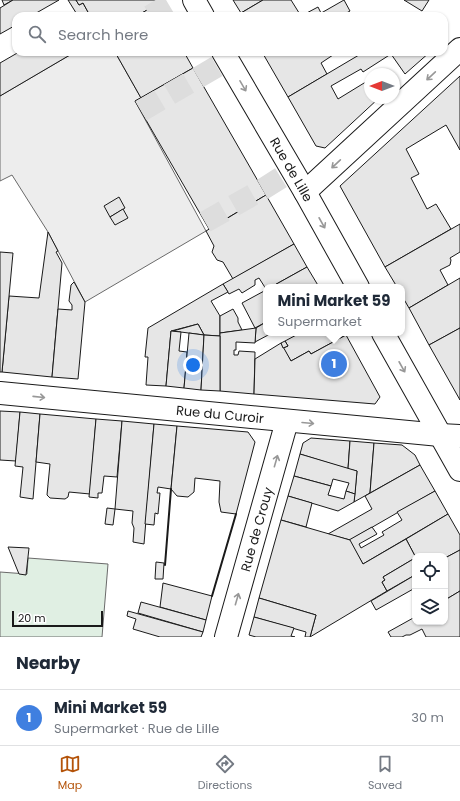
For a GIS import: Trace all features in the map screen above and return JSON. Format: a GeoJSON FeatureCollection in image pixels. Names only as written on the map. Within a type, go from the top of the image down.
{"type":"FeatureCollection","features":[{"type":"Feature","properties":{"kind":"street"},"geometry":{"type":"LineString","coordinates":[[194,0],[201,12]]}},
{"type":"Feature","properties":{"kind":"street"},"geometry":{"type":"LineString","coordinates":[[305,192],[460,49]]}},
{"type":"Feature","properties":{"kind":"street","name":"Rue de Lille"},"geometry":{"type":"LineString","coordinates":[[226,56],[356,284]]}},
{"type":"Feature","properties":{"kind":"street"},"geometry":{"type":"LineString","coordinates":[[385,336],[450,436],[460,470]]}},
{"type":"Feature","properties":{"kind":"street","name":"Rue du Curoir"},"geometry":{"type":"LineString","coordinates":[[0,393],[450,436]]}},
{"type":"Feature","properties":{"kind":"street","name":"Rue de Crouy"},"geometry":{"type":"LineString","coordinates":[[226,637],[286,421]]}},
{"type":"Feature","properties":{"kind":"green space"},"geometry":{"type":"Polygon","coordinates":[[[28,558],[108,564],[102,637],[0,637],[0,572],[27,574],[28,558]]]}},
{"type":"Feature","properties":{"kind":"shaded area"},"geometry":{"type":"Polygon","coordinates":[[[68,56],[117,56],[141,98],[135,101],[206,231],[85,302],[48,232],[12,175],[0,181],[0,96],[68,56]]]}},
{"type":"Feature","properties":{"kind":"building"},"geometry":{"type":"Polygon","coordinates":[[[2,0],[13,0],[4,5],[2,0]]]}},
{"type":"Feature","properties":{"kind":"building"},"geometry":{"type":"Polygon","coordinates":[[[13,0],[59,0],[38,12],[12,12],[12,27],[0,34],[0,8],[13,0]]]}},
{"type":"Feature","properties":{"kind":"building"},"geometry":{"type":"Polygon","coordinates":[[[68,0],[76,0],[79,5],[83,3],[88,12],[76,12],[68,0]]]}},
{"type":"Feature","properties":{"kind":"building"},"geometry":{"type":"Polygon","coordinates":[[[76,0],[155,0],[157,4],[144,12],[88,12],[83,3],[79,5],[76,0]]]}},
{"type":"Feature","properties":{"kind":"building"},"geometry":{"type":"Polygon","coordinates":[[[233,0],[263,0],[243,12],[240,12],[233,0]]]}},
{"type":"Feature","properties":{"kind":"building"},"geometry":{"type":"Polygon","coordinates":[[[263,0],[291,0],[298,12],[243,12],[263,0]]]}},
{"type":"Feature","properties":{"kind":"building"},"geometry":{"type":"Polygon","coordinates":[[[344,0],[350,11],[348,12],[323,12],[344,0]]]}},
{"type":"Feature","properties":{"kind":"building"},"geometry":{"type":"Polygon","coordinates":[[[404,0],[429,0],[422,11],[404,0]]]}},
{"type":"Feature","properties":{"kind":"building"},"geometry":{"type":"Polygon","coordinates":[[[157,4],[162,12],[144,12],[157,4]]]}},
{"type":"Feature","properties":{"kind":"building"},"geometry":{"type":"Polygon","coordinates":[[[318,7],[320,12],[309,12],[318,7]]]}},
{"type":"Feature","properties":{"kind":"building"},"geometry":{"type":"Polygon","coordinates":[[[12,56],[68,56],[0,96],[0,63],[12,56]]]}},
{"type":"Feature","properties":{"kind":"building"},"geometry":{"type":"Polygon","coordinates":[[[117,56],[186,56],[193,68],[141,98],[117,56]]]}},
{"type":"Feature","properties":{"kind":"building"},"geometry":{"type":"Polygon","coordinates":[[[264,56],[332,56],[321,63],[327,74],[288,97],[264,56]]]}},
{"type":"Feature","properties":{"kind":"building"},"geometry":{"type":"Polygon","coordinates":[[[357,56],[388,56],[369,68],[364,68],[363,72],[361,69],[331,86],[338,99],[364,83],[364,104],[373,104],[325,148],[316,146],[288,97],[357,56]]]}},
{"type":"Feature","properties":{"kind":"building"},"geometry":{"type":"Polygon","coordinates":[[[392,56],[425,56],[405,74],[392,56]]]}},
{"type":"Feature","properties":{"kind":"building"},"geometry":{"type":"Polygon","coordinates":[[[193,68],[266,195],[209,229],[135,101],[193,68]]]}},
{"type":"Feature","properties":{"kind":"building"},"geometry":{"type":"Polygon","coordinates":[[[460,76],[460,150],[446,125],[406,149],[419,174],[411,178],[427,209],[436,204],[451,229],[385,267],[340,186],[460,76]]]}},
{"type":"Feature","properties":{"kind":"building"},"geometry":{"type":"Polygon","coordinates":[[[266,195],[294,244],[233,279],[223,262],[217,260],[212,252],[214,246],[206,231],[266,195]]]}},
{"type":"Feature","properties":{"kind":"building"},"geometry":{"type":"Polygon","coordinates":[[[119,197],[125,208],[110,217],[104,206],[119,197]]]}},
{"type":"Feature","properties":{"kind":"building"},"geometry":{"type":"Polygon","coordinates":[[[123,209],[128,218],[115,225],[110,217],[123,209]]]}},
{"type":"Feature","properties":{"kind":"building"},"geometry":{"type":"Polygon","coordinates":[[[460,224],[460,252],[450,258],[450,265],[440,270],[448,285],[409,308],[405,301],[405,284],[395,284],[385,267],[460,224]]]}},
{"type":"Feature","properties":{"kind":"building"},"geometry":{"type":"Polygon","coordinates":[[[48,232],[58,251],[56,252],[62,263],[52,377],[2,372],[9,296],[39,298],[48,232]]]}},
{"type":"Feature","properties":{"kind":"building"},"geometry":{"type":"Polygon","coordinates":[[[294,244],[307,267],[276,284],[263,284],[259,278],[255,280],[255,285],[242,293],[239,289],[229,294],[223,284],[294,244]]]}},
{"type":"Feature","properties":{"kind":"building"},"geometry":{"type":"Polygon","coordinates":[[[0,252],[13,253],[2,372],[0,372],[0,252]]]}},
{"type":"Feature","properties":{"kind":"building"},"geometry":{"type":"Polygon","coordinates":[[[307,267],[317,284],[276,284],[307,267]]]}},
{"type":"Feature","properties":{"kind":"building"},"geometry":{"type":"Polygon","coordinates":[[[460,278],[460,328],[429,345],[409,308],[460,278]]]}},
{"type":"Feature","properties":{"kind":"building"},"geometry":{"type":"Polygon","coordinates":[[[74,282],[85,302],[78,379],[52,377],[58,309],[72,310],[72,305],[69,301],[71,285],[74,282]]]}},
{"type":"Feature","properties":{"kind":"building"},"geometry":{"type":"Polygon","coordinates":[[[223,284],[228,292],[211,301],[220,316],[220,336],[204,335],[198,324],[171,331],[166,386],[146,385],[148,357],[145,357],[148,328],[223,284]]]}},
{"type":"Feature","properties":{"kind":"building"},"geometry":{"type":"Polygon","coordinates":[[[263,292],[263,324],[255,328],[242,303],[263,292]]]}},
{"type":"Feature","properties":{"kind":"building"},"geometry":{"type":"Polygon","coordinates":[[[233,309],[242,330],[220,333],[220,316],[233,309]]]}},
{"type":"Feature","properties":{"kind":"building"},"geometry":{"type":"Polygon","coordinates":[[[198,324],[204,335],[173,331],[198,324]]]}},
{"type":"Feature","properties":{"kind":"building"},"geometry":{"type":"Polygon","coordinates":[[[263,324],[263,336],[266,336],[255,342],[256,328],[263,324]]]}},
{"type":"Feature","properties":{"kind":"building"},"geometry":{"type":"Polygon","coordinates":[[[256,328],[255,343],[236,342],[236,350],[234,350],[234,355],[238,355],[239,351],[255,352],[254,394],[220,391],[220,333],[256,328]]]}},
{"type":"Feature","properties":{"kind":"building"},"geometry":{"type":"Polygon","coordinates":[[[460,328],[460,400],[429,345],[460,328]]]}},
{"type":"Feature","properties":{"kind":"building"},"geometry":{"type":"Polygon","coordinates":[[[171,331],[181,332],[179,351],[187,352],[184,388],[166,386],[171,331]]]}},
{"type":"Feature","properties":{"kind":"building"},"geometry":{"type":"Polygon","coordinates":[[[189,333],[204,335],[201,390],[184,388],[189,333]]]}},
{"type":"Feature","properties":{"kind":"building"},"geometry":{"type":"Polygon","coordinates":[[[204,335],[220,336],[220,391],[201,390],[204,335]]]}},
{"type":"Feature","properties":{"kind":"building"},"geometry":{"type":"Polygon","coordinates":[[[294,336],[344,336],[311,354],[309,351],[291,361],[283,348],[288,346],[285,341],[294,336]]]}},
{"type":"Feature","properties":{"kind":"building"},"geometry":{"type":"Polygon","coordinates":[[[347,336],[380,397],[375,404],[254,394],[255,359],[281,343],[291,361],[309,351],[311,354],[347,336]]]}},
{"type":"Feature","properties":{"kind":"building"},"geometry":{"type":"Polygon","coordinates":[[[285,341],[288,346],[283,348],[281,343],[285,341]]]}},
{"type":"Feature","properties":{"kind":"building"},"geometry":{"type":"Polygon","coordinates":[[[0,411],[20,412],[16,461],[0,460],[0,411]]]}},
{"type":"Feature","properties":{"kind":"building"},"geometry":{"type":"Polygon","coordinates":[[[20,412],[40,414],[33,499],[20,497],[23,467],[15,466],[20,412]]]}},
{"type":"Feature","properties":{"kind":"building"},"geometry":{"type":"Polygon","coordinates":[[[40,414],[96,419],[90,494],[69,492],[68,497],[65,499],[50,498],[47,495],[50,464],[36,462],[40,414]]]}},
{"type":"Feature","properties":{"kind":"building"},"geometry":{"type":"Polygon","coordinates":[[[96,419],[122,421],[117,477],[104,476],[102,493],[98,493],[98,498],[89,497],[96,419]]]}},
{"type":"Feature","properties":{"kind":"building"},"geometry":{"type":"Polygon","coordinates":[[[122,421],[154,424],[144,544],[133,542],[133,511],[115,509],[122,421]]]}},
{"type":"Feature","properties":{"kind":"building"},"geometry":{"type":"Polygon","coordinates":[[[154,424],[177,426],[171,489],[158,487],[157,493],[160,493],[158,514],[155,513],[154,525],[145,524],[154,424]]]}},
{"type":"Feature","properties":{"kind":"building"},"geometry":{"type":"Polygon","coordinates":[[[177,426],[248,432],[255,442],[236,514],[221,512],[219,502],[220,481],[195,478],[194,492],[188,497],[177,496],[171,489],[177,426]]]}},
{"type":"Feature","properties":{"kind":"building"},"geometry":{"type":"Polygon","coordinates":[[[311,438],[350,441],[348,469],[300,454],[303,443],[311,438]]]}},
{"type":"Feature","properties":{"kind":"building"},"geometry":{"type":"Polygon","coordinates":[[[350,441],[374,443],[370,493],[354,502],[357,471],[348,469],[350,441]]]}},
{"type":"Feature","properties":{"kind":"building"},"geometry":{"type":"Polygon","coordinates":[[[374,443],[402,445],[415,455],[420,465],[370,493],[374,443]]]}},
{"type":"Feature","properties":{"kind":"building"},"geometry":{"type":"Polygon","coordinates":[[[300,454],[357,471],[355,494],[346,491],[349,483],[333,479],[331,486],[294,476],[300,454]]]}},
{"type":"Feature","properties":{"kind":"building"},"geometry":{"type":"Polygon","coordinates":[[[420,465],[435,491],[350,540],[328,534],[372,509],[365,496],[420,465]]]}},
{"type":"Feature","properties":{"kind":"building"},"geometry":{"type":"Polygon","coordinates":[[[294,476],[331,486],[328,495],[344,499],[346,491],[355,494],[354,502],[338,511],[288,496],[294,476]]]}},
{"type":"Feature","properties":{"kind":"building"},"geometry":{"type":"Polygon","coordinates":[[[435,491],[448,514],[363,564],[349,540],[372,527],[377,534],[359,544],[361,548],[384,535],[382,532],[402,520],[397,512],[435,491]]]}},
{"type":"Feature","properties":{"kind":"building"},"geometry":{"type":"Polygon","coordinates":[[[288,496],[312,503],[306,527],[281,520],[288,496]]]}},
{"type":"Feature","properties":{"kind":"building"},"geometry":{"type":"Polygon","coordinates":[[[107,508],[115,509],[113,525],[105,524],[107,508]]]}},
{"type":"Feature","properties":{"kind":"building"},"geometry":{"type":"Polygon","coordinates":[[[448,514],[460,535],[460,550],[448,556],[448,553],[413,553],[406,539],[448,514]]]}},
{"type":"Feature","properties":{"kind":"building"},"geometry":{"type":"Polygon","coordinates":[[[281,520],[350,540],[363,564],[406,539],[413,553],[412,553],[412,560],[383,577],[385,580],[382,582],[387,591],[310,637],[316,615],[259,598],[281,520]]]}},
{"type":"Feature","properties":{"kind":"building"},"geometry":{"type":"Polygon","coordinates":[[[8,547],[29,548],[26,575],[19,574],[8,547]]]}},
{"type":"Feature","properties":{"kind":"building"},"geometry":{"type":"Polygon","coordinates":[[[460,550],[460,591],[448,598],[448,589],[448,556],[460,550]]]}},
{"type":"Feature","properties":{"kind":"building"},"geometry":{"type":"Polygon","coordinates":[[[412,560],[412,577],[387,591],[382,582],[385,580],[383,577],[412,560]]]}},
{"type":"Feature","properties":{"kind":"building"},"geometry":{"type":"Polygon","coordinates":[[[156,562],[164,563],[163,579],[155,579],[156,562]]]}},
{"type":"Feature","properties":{"kind":"building"},"geometry":{"type":"Polygon","coordinates":[[[412,577],[412,590],[376,610],[371,601],[412,577]]]}},
{"type":"Feature","properties":{"kind":"building"},"geometry":{"type":"Polygon","coordinates":[[[163,583],[212,596],[206,620],[160,607],[163,583]]]}},
{"type":"Feature","properties":{"kind":"building"},"geometry":{"type":"Polygon","coordinates":[[[460,591],[460,637],[426,637],[422,629],[410,635],[391,637],[388,632],[412,619],[412,625],[448,625],[448,598],[460,591]]]}},
{"type":"Feature","properties":{"kind":"building"},"geometry":{"type":"Polygon","coordinates":[[[259,598],[316,615],[310,637],[305,637],[306,632],[254,617],[259,598]]]}},
{"type":"Feature","properties":{"kind":"building"},"geometry":{"type":"Polygon","coordinates":[[[141,602],[206,620],[203,632],[138,613],[141,602]]]}},
{"type":"Feature","properties":{"kind":"building"},"geometry":{"type":"Polygon","coordinates":[[[128,611],[203,632],[201,637],[160,637],[133,629],[136,619],[127,616],[128,611]]]}},
{"type":"Feature","properties":{"kind":"building"},"geometry":{"type":"Polygon","coordinates":[[[254,617],[294,628],[291,636],[295,637],[256,637],[249,635],[254,617]]]}},
{"type":"Feature","properties":{"kind":"tunnel"},"geometry":{"type":"LineString","coordinates":[[157,12],[177,0]]}},
{"type":"Feature","properties":{"kind":"tunnel"},"geometry":{"type":"LineString","coordinates":[[141,111],[228,60]]}},
{"type":"Feature","properties":{"kind":"tunnel"},"geometry":{"type":"LineString","coordinates":[[205,222],[293,170]]}},
{"type":"Feature","properties":{"kind":"wall"},"geometry":{"type":"LineString","coordinates":[[165,565],[171,489]]}},
{"type":"Feature","properties":{"kind":"wall"},"geometry":{"type":"LineString","coordinates":[[212,596],[236,514]]}},
{"type":"Feature","properties":{"kind":"place","name":"Mini Market 59"},"geometry":{"type":"Point","coordinates":[334,364]}}]}
